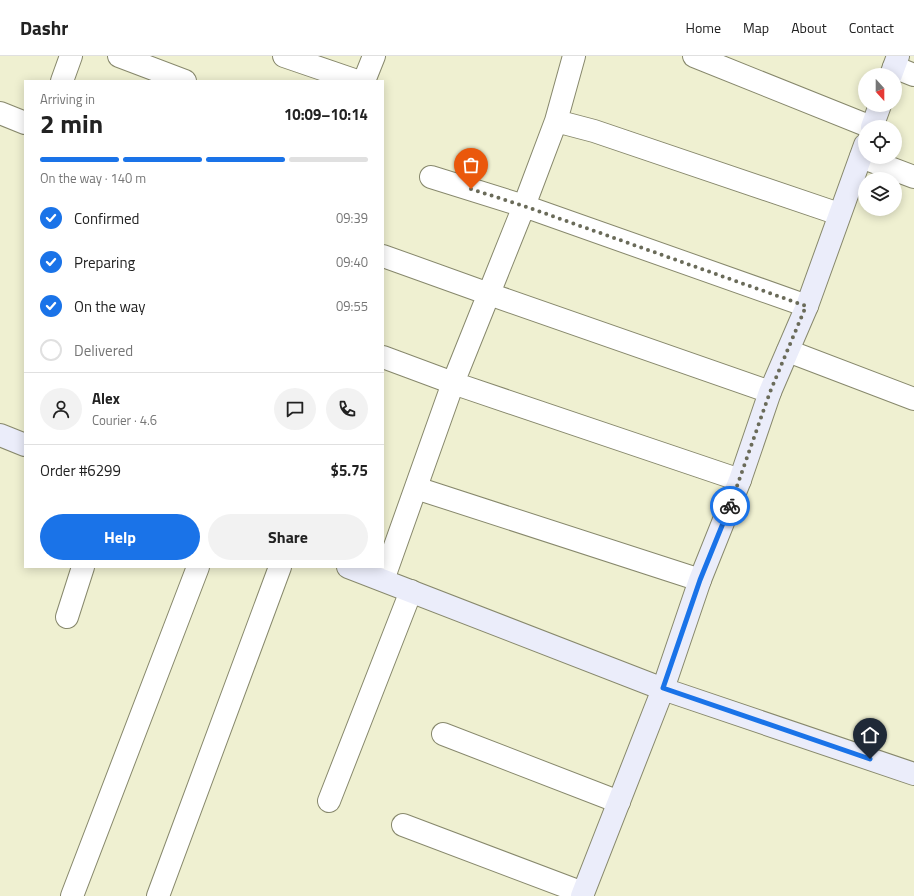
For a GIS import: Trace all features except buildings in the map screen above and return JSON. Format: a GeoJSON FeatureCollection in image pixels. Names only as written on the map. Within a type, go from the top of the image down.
{"type":"FeatureCollection","features":[{"type":"Feature","properties":{"kind":"street"},"geometry":{"type":"LineString","coordinates":[[62,80],[71,56]]}},
{"type":"Feature","properties":{"kind":"street"},"geometry":{"type":"LineString","coordinates":[[119,56],[182,80]]}},
{"type":"Feature","properties":{"kind":"street"},"geometry":{"type":"LineString","coordinates":[[284,56],[354,80]]}},
{"type":"Feature","properties":{"kind":"street"},"geometry":{"type":"LineString","coordinates":[[364,80],[374,56]]}},
{"type":"Feature","properties":{"kind":"street"},"geometry":{"type":"LineString","coordinates":[[384,580],[452,383],[524,206],[556,121],[574,56]]}},
{"type":"Feature","properties":{"kind":"street"},"geometry":{"type":"LineString","coordinates":[[694,56],[858,122]]}},
{"type":"Feature","properties":{"kind":"street"},"geometry":{"type":"LineString","coordinates":[[894,66],[914,75]]}},
{"type":"Feature","properties":{"kind":"street"},"geometry":{"type":"LineString","coordinates":[[0,113],[24,123]]}},
{"type":"Feature","properties":{"kind":"street"},"geometry":{"type":"LineString","coordinates":[[556,121],[594,131],[839,214]]}},
{"type":"Feature","properties":{"kind":"street"},"geometry":{"type":"LineString","coordinates":[[403,825],[583,894],[663,688],[700,580],[740,480],[770,392],[806,306],[858,164]]}},
{"type":"Feature","properties":{"kind":"street"},"geometry":{"type":"LineString","coordinates":[[888,164],[914,177]]}},
{"type":"Feature","properties":{"kind":"street"},"geometry":{"type":"LineString","coordinates":[[431,177],[524,206],[806,306]]}},
{"type":"Feature","properties":{"kind":"street"},"geometry":{"type":"LineString","coordinates":[[384,256],[770,392]]}},
{"type":"Feature","properties":{"kind":"street"},"geometry":{"type":"LineString","coordinates":[[788,351],[914,399]]}},
{"type":"Feature","properties":{"kind":"street"},"geometry":{"type":"LineString","coordinates":[[384,357],[452,383],[740,480]]}},
{"type":"Feature","properties":{"kind":"street"},"geometry":{"type":"LineString","coordinates":[[0,435],[24,444]]}},
{"type":"Feature","properties":{"kind":"street"},"geometry":{"type":"LineString","coordinates":[[416,488],[700,580]]}},
{"type":"Feature","properties":{"kind":"street"},"geometry":{"type":"LineString","coordinates":[[67,617],[83,568]]}},
{"type":"Feature","properties":{"kind":"street"},"geometry":{"type":"LineString","coordinates":[[72,896],[198,568]]}},
{"type":"Feature","properties":{"kind":"street"},"geometry":{"type":"LineString","coordinates":[[158,896],[280,568]]}},
{"type":"Feature","properties":{"kind":"street"},"geometry":{"type":"LineString","coordinates":[[351,568],[663,688],[914,774]]}},
{"type":"Feature","properties":{"kind":"street"},"geometry":{"type":"LineString","coordinates":[[329,802],[410,591]]}},
{"type":"Feature","properties":{"kind":"street"},"geometry":{"type":"LineString","coordinates":[[443,734],[619,802]]}},
{"type":"Feature","properties":{"kind":"way so far"},"geometry":{"type":"LineString","coordinates":[[471,189],[524,206],[806,306],[770,392],[730,506]]}},
{"type":"Feature","properties":{"kind":"route"},"geometry":{"type":"LineString","coordinates":[[730,506],[700,580],[663,688],[870,759]]}}]}
